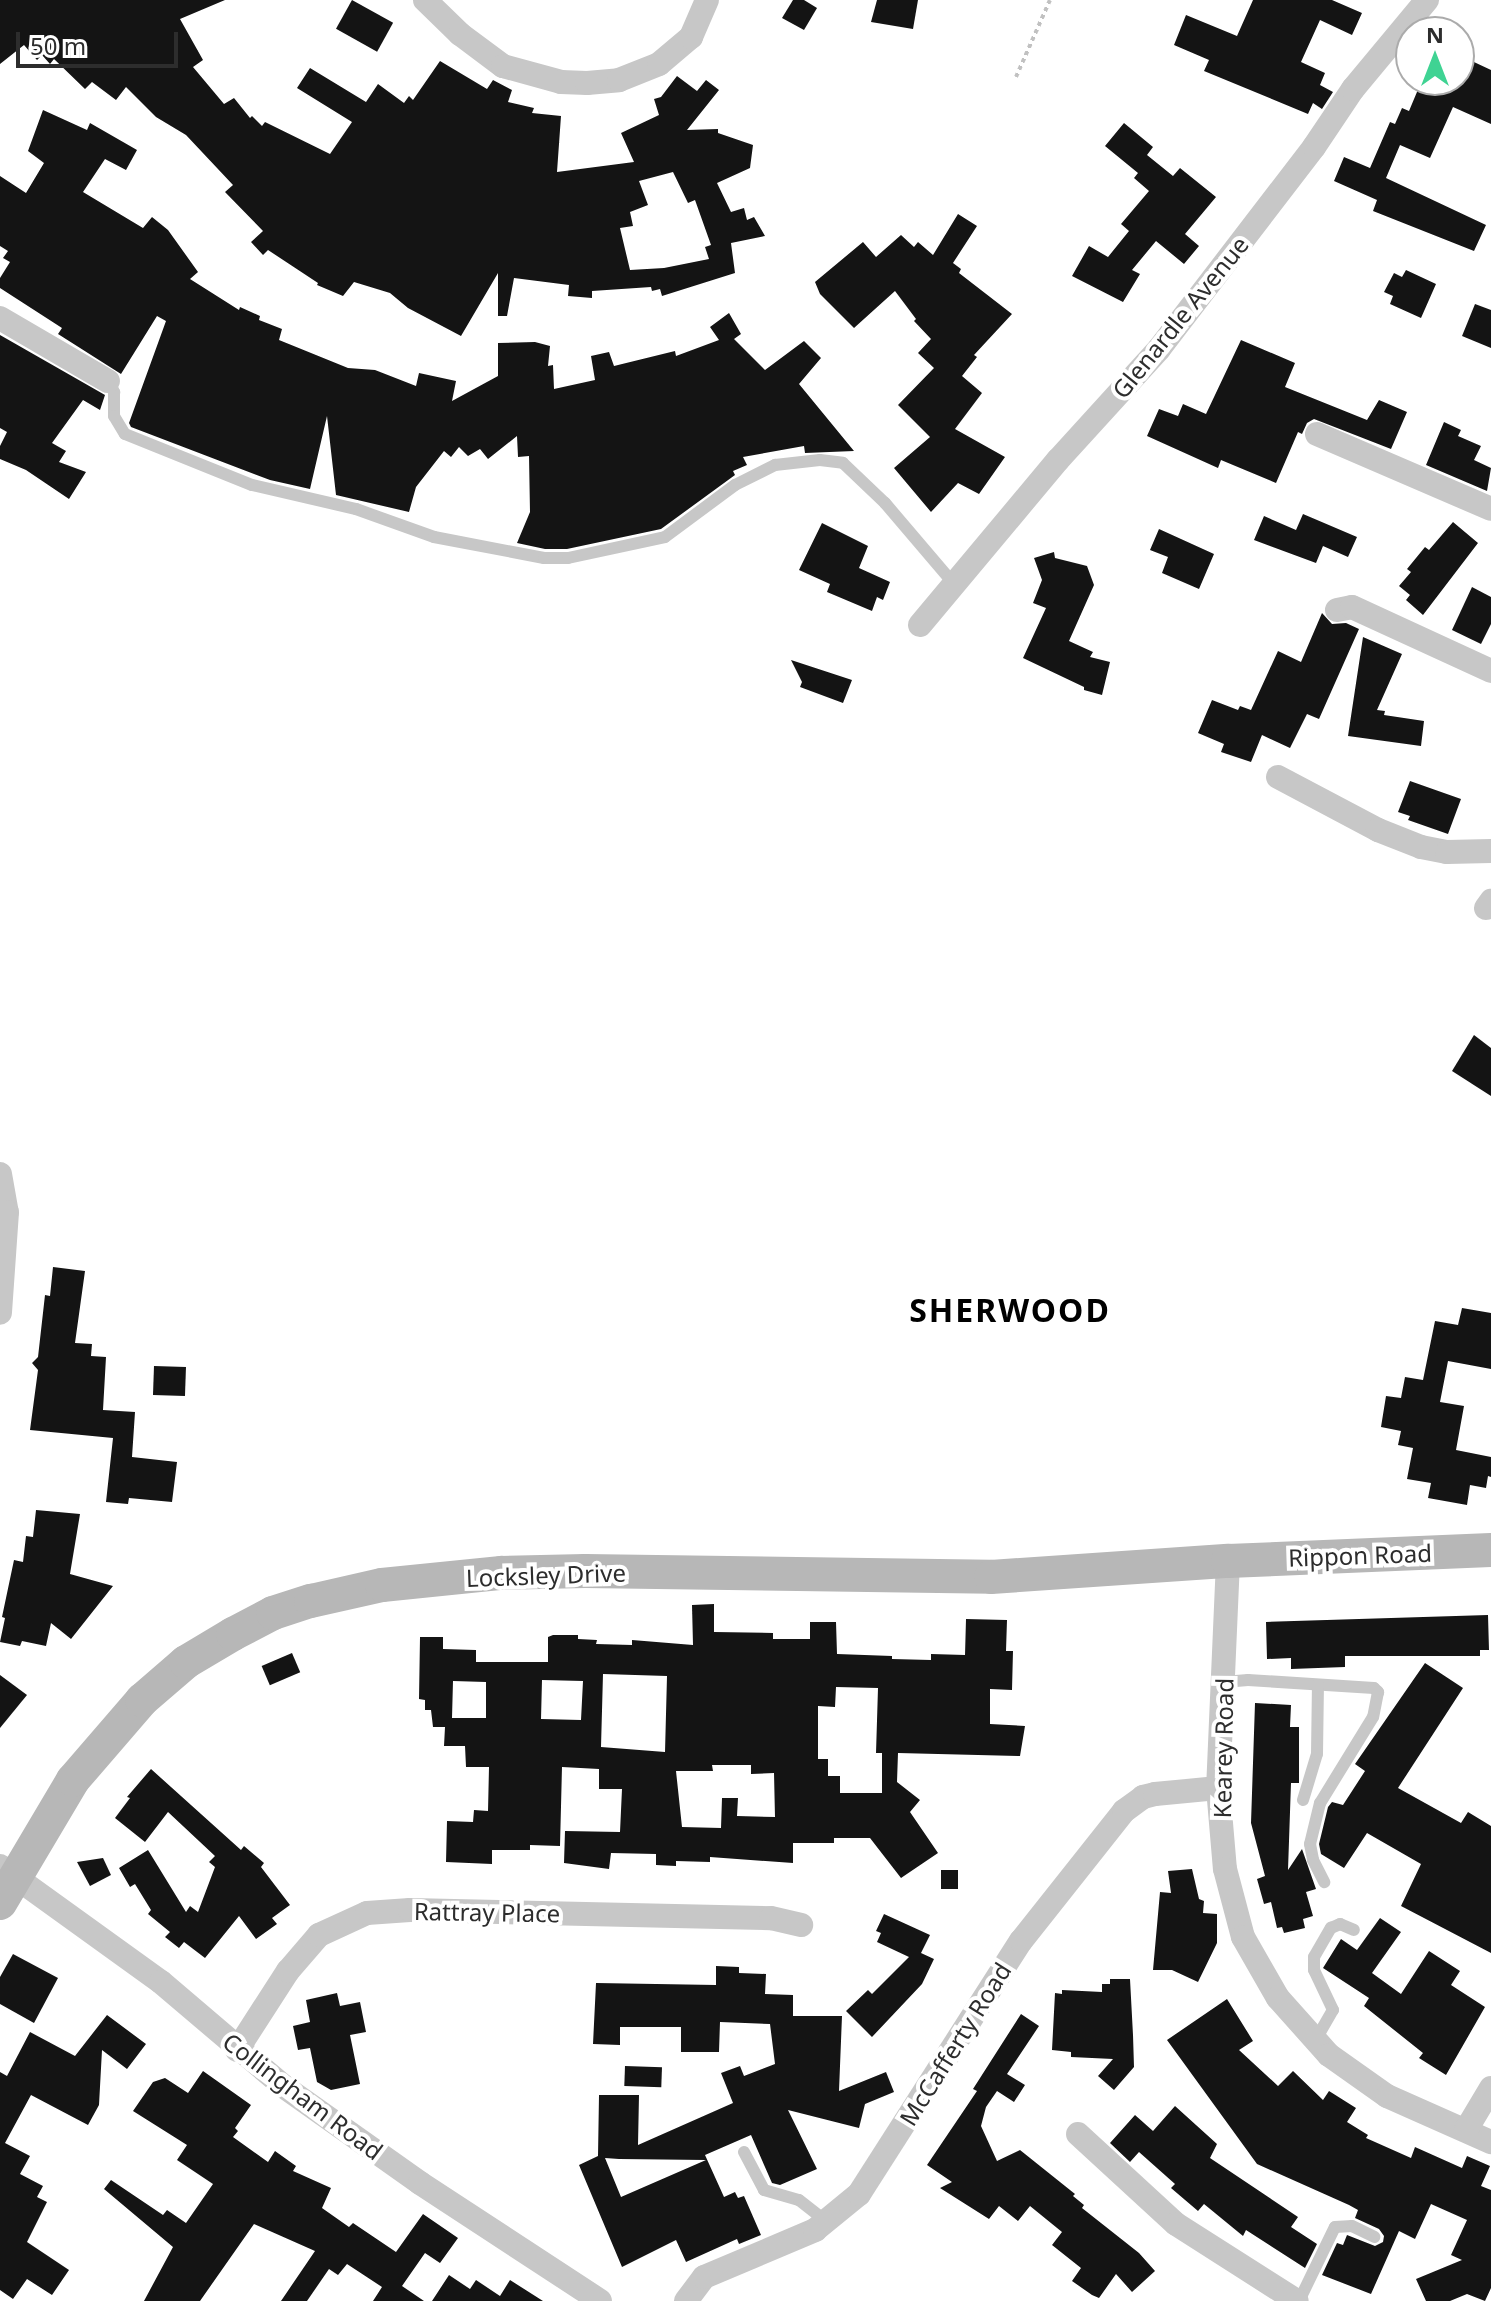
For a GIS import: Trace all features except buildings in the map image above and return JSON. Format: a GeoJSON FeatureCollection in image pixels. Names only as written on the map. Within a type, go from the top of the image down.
{"type":"FeatureCollection","features":[{"type":"Feature","properties":{"kind":"street"},"geometry":{"type":"LineString","coordinates":[[425,0],[448,25],[503,66],[561,82],[587,83],[640,74],[669,58],[691,37],[707,0]]}},
{"type":"Feature","properties":{"kind":"street","name":"Glenardle Avenue"},"geometry":{"type":"LineString","coordinates":[[920,625],[953,583],[1159,349],[1314,147],[1353,89],[1427,0]]}},
{"type":"Feature","properties":{"kind":"street"},"geometry":{"type":"LineString","coordinates":[[0,318],[108,381]]}},
{"type":"Feature","properties":{"kind":"street"},"geometry":{"type":"LineString","coordinates":[[1317,434],[1491,509]]}},
{"type":"Feature","properties":{"kind":"street"},"geometry":{"type":"LineString","coordinates":[[1337,610],[1352,607],[1491,671]]}},
{"type":"Feature","properties":{"kind":"street"},"geometry":{"type":"LineString","coordinates":[[1278,777],[1378,830],[1421,847],[1447,852],[1491,851]]}},
{"type":"Feature","properties":{"kind":"street"},"geometry":{"type":"LineString","coordinates":[[0,1174],[7,1212],[0,1313]]}},
{"type":"Feature","properties":{"kind":"street","name":"Rippon Road"},"geometry":{"type":"LineString","coordinates":[[1228,1561],[1491,1550]]}},
{"type":"Feature","properties":{"kind":"street","name":"Kearey Road"},"geometry":{"type":"LineString","coordinates":[[1228,1561],[1218,1788],[1225,1869],[1243,1937],[1278,1998],[1315,2041],[1387,2096],[1491,2142]]}},
{"type":"Feature","properties":{"kind":"street","name":"Locksley Drive"},"geometry":{"type":"LineString","coordinates":[[5,1882],[73,1780],[142,1700],[186,1662],[233,1634],[273,1613],[311,1601],[382,1585],[501,1573],[585,1571],[991,1577],[1228,1561]]}},
{"type":"Feature","properties":{"kind":"street","name":"McCafferty Road"},"geometry":{"type":"LineString","coordinates":[[686,2301],[704,2277],[784,2245],[827,2222],[859,2194],[1021,1941],[1102,1835],[1143,1797],[1218,1788]]}},
{"type":"Feature","properties":{"kind":"street","name":"Collingham Road"},"geometry":{"type":"LineString","coordinates":[[5,1882],[89,1927],[161,1982],[237,2050],[420,2183],[600,2301]]}},
{"type":"Feature","properties":{"kind":"street","name":"Rattray Place"},"geometry":{"type":"LineString","coordinates":[[237,2050],[288,1971],[319,1935],[367,1913],[425,1910],[771,1918],[801,1925]]}},
{"type":"Feature","properties":{"kind":"street"},"geometry":{"type":"LineString","coordinates":[[1466,2130],[1491,2088]]}},
{"type":"Feature","properties":{"kind":"street"},"geometry":{"type":"LineString","coordinates":[[1078,2134],[1176,2224],[1298,2301]]}},
{"type":"Feature","properties":{"kind":"lane"},"geometry":{"type":"LineString","coordinates":[[108,381],[114,392],[114,416],[125,434],[252,485],[356,509],[434,537],[544,558],[568,558],[665,537],[735,485],[775,465],[820,460],[843,463],[876,494],[953,583]]}},
{"type":"Feature","properties":{"kind":"lane"},"geometry":{"type":"LineString","coordinates":[[1224,1682],[1248,1680],[1374,1688],[1379,1698],[1373,1717],[1320,1803],[1310,1844],[1313,1860],[1324,1882]]}},
{"type":"Feature","properties":{"kind":"lane"},"geometry":{"type":"LineString","coordinates":[[1303,1800],[1317,1754],[1318,1685]]}},
{"type":"Feature","properties":{"kind":"lane"},"geometry":{"type":"LineString","coordinates":[[1315,2041],[1333,2010],[1314,1970],[1314,1957],[1331,1928],[1340,1924],[1354,1930]]}},
{"type":"Feature","properties":{"kind":"lane"},"geometry":{"type":"LineString","coordinates":[[744,2152],[764,2190],[799,2200],[827,2222]]}},
{"type":"Feature","properties":{"kind":"lane"},"geometry":{"type":"LineString","coordinates":[[1298,2301],[1335,2227],[1352,2226],[1375,2237]]}},
{"type":"Feature","properties":{"kind":"path"},"geometry":{"type":"LineString","coordinates":[[1016,77],[1050,0]]}},
{"type":"Feature","properties":{"kind":"district","name":"SHERWOOD"},"geometry":{"type":"Point","coordinates":[1010,1310]}}]}
